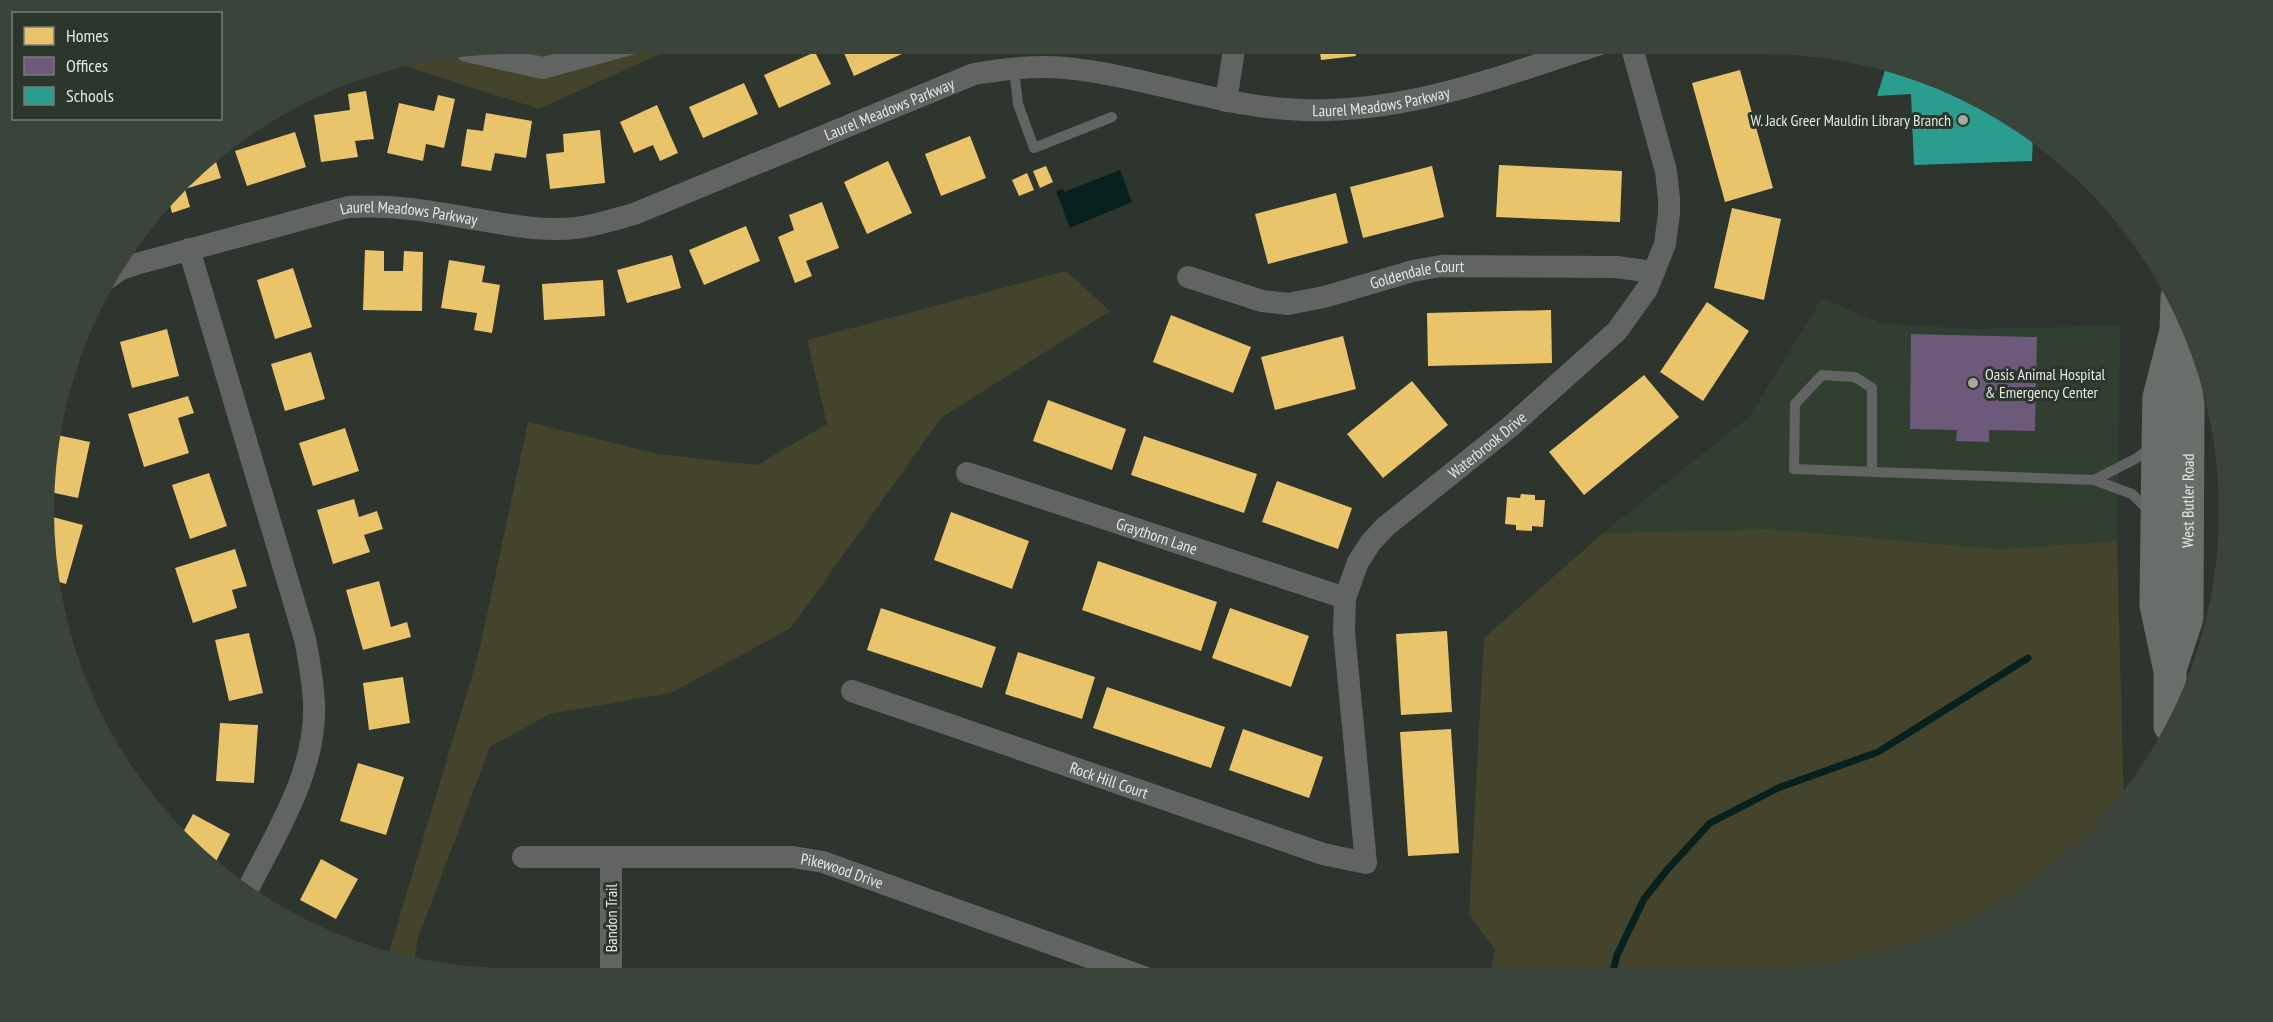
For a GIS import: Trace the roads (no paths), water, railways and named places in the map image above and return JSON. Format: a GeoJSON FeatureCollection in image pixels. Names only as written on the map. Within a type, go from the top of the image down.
{"type":"FeatureCollection","features":[{"type":"Feature","properties":{"kind":"main road","name":"West Butler Road"},"geometry":{"type":"LineString","coordinates":[[2170,717],[2170,671],[2156,605],[2159,397],[2182,332]]}},
{"type":"Feature","properties":{"kind":"main road","name":"West Butler Road"},"geometry":{"type":"LineString","coordinates":[[2170,671],[2187,618],[2188,404],[2183,335]]}},
{"type":"Feature","properties":{"kind":"street"},"geometry":{"type":"LineString","coordinates":[[483,55],[543,69],[596,54]]}},
{"type":"Feature","properties":{"kind":"street"},"geometry":{"type":"LineString","coordinates":[[1226,101],[1233,54]]}},
{"type":"Feature","properties":{"kind":"street","name":"Laurel Meadows Parkway"},"geometry":{"type":"LineString","coordinates":[[123,269],[189,249],[348,207],[416,208],[511,225],[556,229],[593,226],[634,214],[974,74],[1014,68],[1035,67],[1090,71],[1226,101],[1319,111],[1381,107],[1412,102],[1569,54]]}},
{"type":"Feature","properties":{"kind":"street","name":"Waterbrook Drive"},"geometry":{"type":"LineString","coordinates":[[1366,863],[1344,632],[1345,598],[1358,562],[1371,542],[1385,527],[1511,426],[1617,331],[1647,289],[1665,244],[1669,199],[1665,171],[1634,54]]}},
{"type":"Feature","properties":{"kind":"street"},"geometry":{"type":"LineString","coordinates":[[189,249],[305,639],[312,682],[314,705],[312,737],[304,767],[295,793],[250,886]]}},
{"type":"Feature","properties":{"kind":"street","name":"Goldendale Court"},"geometry":{"type":"LineString","coordinates":[[1188,277],[1262,301],[1288,304],[1324,297],[1413,271],[1441,266],[1616,267],[1654,272]]}},
{"type":"Feature","properties":{"kind":"street","name":"Graythorn Lane"},"geometry":{"type":"LineString","coordinates":[[967,473],[1345,598]]}},
{"type":"Feature","properties":{"kind":"street","name":"Rock Hill Court"},"geometry":{"type":"LineString","coordinates":[[852,691],[1300,847],[1366,863]]}},
{"type":"Feature","properties":{"kind":"street","name":"Pikewood Drive"},"geometry":{"type":"LineString","coordinates":[[523,857],[793,857],[823,862],[1121,968]]}},
{"type":"Feature","properties":{"kind":"street","name":"Bandon Trail"},"geometry":{"type":"LineString","coordinates":[[611,857],[611,968]]}},
{"type":"Feature","properties":{"kind":"lane"},"geometry":{"type":"LineString","coordinates":[[1014,68],[1018,104],[1034,148],[1112,117]]}},
{"type":"Feature","properties":{"kind":"lane"},"geometry":{"type":"LineString","coordinates":[[1872,472],[1872,388],[1855,377],[1822,375],[1795,404],[1794,469],[1872,472],[2094,480],[2132,494],[2157,519]]}},
{"type":"Feature","properties":{"kind":"lane"},"geometry":{"type":"LineString","coordinates":[[2094,480],[2137,458],[2158,442]]}},
{"type":"Feature","properties":{"kind":"water"},"geometry":{"type":"Polygon","coordinates":[[[1120,170],[1132,202],[1070,228],[1056,191],[1063,189],[1064,192],[1120,170]]]}},
{"type":"Feature","properties":{"kind":"waterway"},"geometry":{"type":"LineString","coordinates":[[1614,968],[1617,955],[1644,899],[1710,823],[1778,788],[1878,752],[2028,658]]}},
{"type":"Feature","properties":{"kind":"place","name":"W. Jack Greer Mauldin Library Branch"},"geometry":{"type":"Point","coordinates":[1963,120]}},
{"type":"Feature","properties":{"kind":"place","name":"Oasis Animal Hospital & Emergency Center"},"geometry":{"type":"Point","coordinates":[1973,383]}}]}
